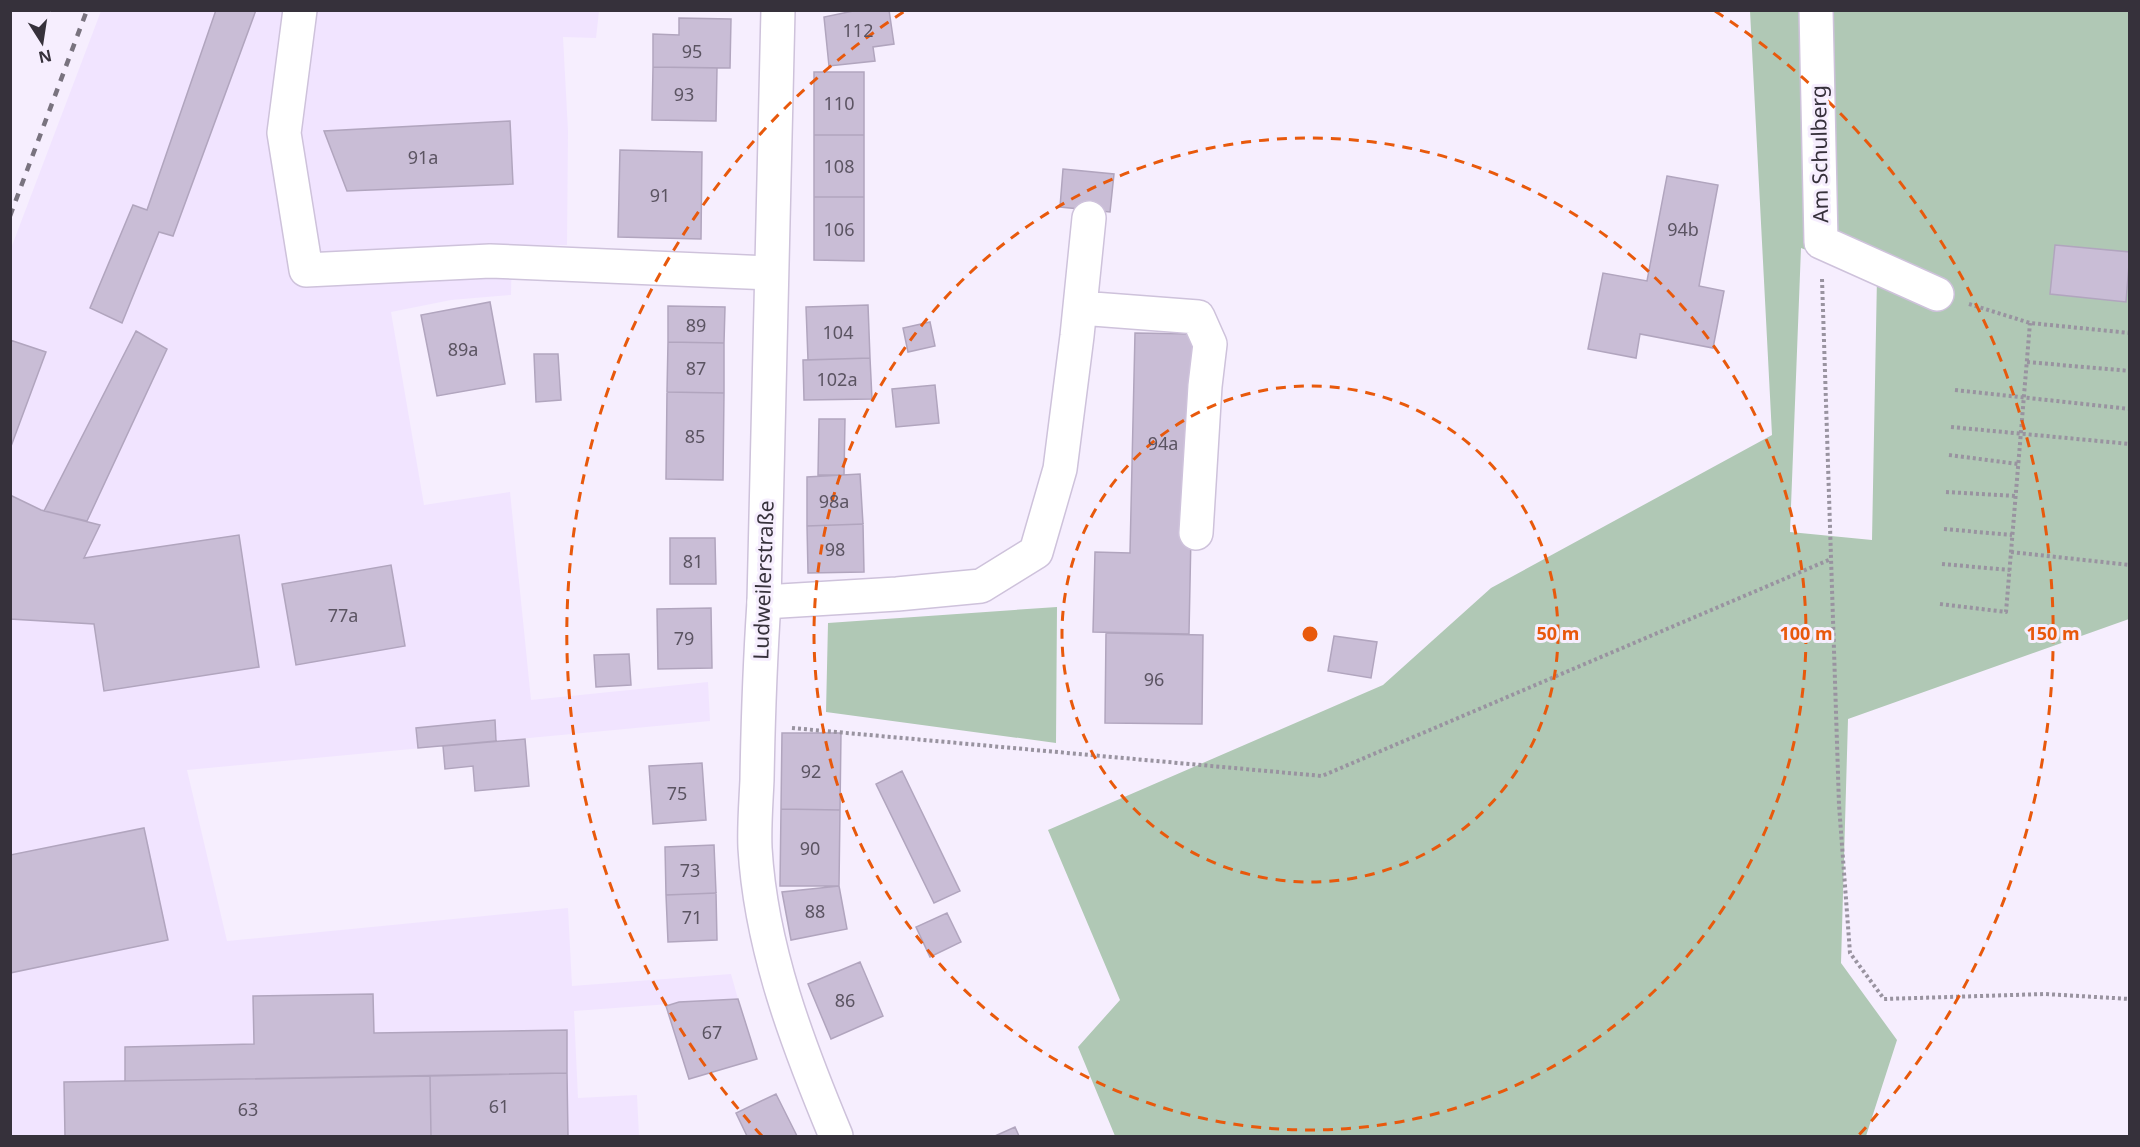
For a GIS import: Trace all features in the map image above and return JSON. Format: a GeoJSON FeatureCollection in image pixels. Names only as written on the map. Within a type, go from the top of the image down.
{"type":"FeatureCollection","features":[{"type":"Feature","properties":{"kind":"main road"},"geometry":{"type":"LineString","coordinates":[[300,10],[284,133],[306,270],[490,261],[771,273]]}},
{"type":"Feature","properties":{"kind":"main road","name":"Ludweilerstraße"},"geometry":{"type":"LineString","coordinates":[[778,10],[764,602],[755,848],[762,900],[780,987],[811,1077],[836,1137]]}},
{"type":"Feature","properties":{"kind":"main road","name":"Am Schulberg"},"geometry":{"type":"LineString","coordinates":[[1816,10],[1821,242],[1937,294]]}},
{"type":"Feature","properties":{"kind":"main road"},"geometry":{"type":"LineString","coordinates":[[764,602],[897,594],[981,586],[1036,552],[1060,470],[1089,218]]}},
{"type":"Feature","properties":{"kind":"main road"},"geometry":{"type":"LineString","coordinates":[[1080,308],[1198,317],[1210,344],[1205,386],[1196,533]]}},
{"type":"Feature","properties":{"kind":"path"},"geometry":{"type":"LineString","coordinates":[[1821,242],[1839,805],[1850,953],[1884,999],[2045,994],[2130,999]]}},
{"type":"Feature","properties":{"kind":"path"},"geometry":{"type":"LineString","coordinates":[[1937,294],[2030,323],[2130,333]]}},
{"type":"Feature","properties":{"kind":"path"},"geometry":{"type":"LineString","coordinates":[[1940,604],[2006,612],[2030,323]]}},
{"type":"Feature","properties":{"kind":"path"},"geometry":{"type":"LineString","coordinates":[[2027,362],[2130,371]]}},
{"type":"Feature","properties":{"kind":"path"},"geometry":{"type":"LineString","coordinates":[[1955,390],[2130,409]]}},
{"type":"Feature","properties":{"kind":"path"},"geometry":{"type":"LineString","coordinates":[[1952,427],[2130,444]]}},
{"type":"Feature","properties":{"kind":"path"},"geometry":{"type":"LineString","coordinates":[[1949,455],[2018,464]]}},
{"type":"Feature","properties":{"kind":"path"},"geometry":{"type":"LineString","coordinates":[[1946,492],[2016,496]]}},
{"type":"Feature","properties":{"kind":"path"},"geometry":{"type":"LineString","coordinates":[[1944,528],[2012,535]]}},
{"type":"Feature","properties":{"kind":"path"},"geometry":{"type":"LineString","coordinates":[[2011,552],[2130,565]]}},
{"type":"Feature","properties":{"kind":"path"},"geometry":{"type":"LineString","coordinates":[[758,725],[1322,776],[1831,559]]}},
{"type":"Feature","properties":{"kind":"path"},"geometry":{"type":"LineString","coordinates":[[1942,564],[2010,570]]}},
{"type":"Feature","properties":{"kind":"shaded area"},"geometry":{"type":"Polygon","coordinates":[[[101,11],[599,11],[596,38],[563,37],[568,131],[567,245],[512,246],[511,295],[451,300],[391,312],[424,505],[510,492],[531,700],[708,682],[710,721],[187,770],[227,941],[568,908],[572,986],[731,974],[738,999],[574,1011],[578,1098],[637,1095],[639,1136],[11,1136],[10,251],[101,11]]]}},
{"type":"Feature","properties":{"kind":"green space"},"geometry":{"type":"Polygon","coordinates":[[[1750,11],[2129,11],[2129,619],[1848,719],[1841,963],[1897,1040],[1866,1136],[1115,1136],[1078,1047],[1120,1000],[1048,830],[1383,685],[1491,588],[1772,435],[1750,11]],[[1801,248],[1790,532],[1872,540],[1877,277],[1801,248]]]}},
{"type":"Feature","properties":{"kind":"green space"},"geometry":{"type":"Polygon","coordinates":[[[1057,607],[1056,743],[826,712],[828,623],[1057,607]]]}},
{"type":"Feature","properties":{"kind":"building"},"geometry":{"type":"Polygon","coordinates":[[[216,10],[256,10],[173,236],[159,232],[122,323],[90,308],[133,205],[147,210],[216,10]]]}},
{"type":"Feature","properties":{"kind":"building"},"geometry":{"type":"Polygon","coordinates":[[[858,10],[889,10],[894,44],[873,47],[875,61],[829,66],[824,17],[858,10]]]}},
{"type":"Feature","properties":{"kind":"building"},"geometry":{"type":"Polygon","coordinates":[[[679,18],[731,19],[730,68],[653,67],[653,34],[679,35],[679,18]]]}},
{"type":"Feature","properties":{"kind":"building"},"geometry":{"type":"Polygon","coordinates":[[[653,67],[717,68],[716,121],[652,120],[653,67]]]}},
{"type":"Feature","properties":{"kind":"building"},"geometry":{"type":"Polygon","coordinates":[[[814,72],[864,72],[864,135],[814,135],[814,72]]]}},
{"type":"Feature","properties":{"kind":"building"},"geometry":{"type":"Polygon","coordinates":[[[510,121],[513,184],[347,191],[324,131],[510,121]]]}},
{"type":"Feature","properties":{"kind":"building"},"geometry":{"type":"Polygon","coordinates":[[[814,135],[864,135],[864,197],[814,197],[814,135]]]}},
{"type":"Feature","properties":{"kind":"building"},"geometry":{"type":"Polygon","coordinates":[[[620,150],[702,152],[701,239],[618,237],[620,150]]]}},
{"type":"Feature","properties":{"kind":"building"},"geometry":{"type":"Polygon","coordinates":[[[1063,169],[1114,174],[1110,212],[1060,207],[1063,169]]]}},
{"type":"Feature","properties":{"kind":"building"},"geometry":{"type":"Polygon","coordinates":[[[1667,176],[1718,185],[1699,286],[1724,291],[1713,348],[1640,334],[1636,358],[1588,349],[1603,273],[1647,281],[1667,176]]]}},
{"type":"Feature","properties":{"kind":"building"},"geometry":{"type":"Polygon","coordinates":[[[814,197],[864,197],[864,261],[814,260],[814,197]]]}},
{"type":"Feature","properties":{"kind":"building"},"geometry":{"type":"Polygon","coordinates":[[[2055,245],[2130,252],[2126,302],[2050,294],[2055,245]]]}},
{"type":"Feature","properties":{"kind":"building"},"geometry":{"type":"Polygon","coordinates":[[[490,302],[505,384],[437,396],[421,315],[490,302]]]}},
{"type":"Feature","properties":{"kind":"building"},"geometry":{"type":"Polygon","coordinates":[[[868,305],[870,358],[808,360],[806,307],[868,305]]]}},
{"type":"Feature","properties":{"kind":"building"},"geometry":{"type":"Polygon","coordinates":[[[668,306],[725,307],[724,343],[668,342],[668,306]]]}},
{"type":"Feature","properties":{"kind":"building"},"geometry":{"type":"Polygon","coordinates":[[[930,322],[935,346],[908,352],[903,328],[930,322]]]}},
{"type":"Feature","properties":{"kind":"building"},"geometry":{"type":"Polygon","coordinates":[[[136,331],[167,349],[87,521],[44,511],[136,331]]]}},
{"type":"Feature","properties":{"kind":"building"},"geometry":{"type":"Polygon","coordinates":[[[1135,333],[1195,334],[1189,634],[1093,632],[1095,552],[1130,553],[1135,333]]]}},
{"type":"Feature","properties":{"kind":"building"},"geometry":{"type":"Polygon","coordinates":[[[10,340],[46,352],[10,449],[10,340]]]}},
{"type":"Feature","properties":{"kind":"building"},"geometry":{"type":"Polygon","coordinates":[[[668,342],[724,343],[724,393],[667,392],[668,342]]]}},
{"type":"Feature","properties":{"kind":"building"},"geometry":{"type":"Polygon","coordinates":[[[534,354],[558,354],[561,400],[536,402],[534,354]]]}},
{"type":"Feature","properties":{"kind":"building"},"geometry":{"type":"Polygon","coordinates":[[[870,358],[872,399],[804,400],[803,360],[870,358]]]}},
{"type":"Feature","properties":{"kind":"building"},"geometry":{"type":"Polygon","coordinates":[[[935,385],[939,423],[896,427],[892,389],[935,385]]]}},
{"type":"Feature","properties":{"kind":"building"},"geometry":{"type":"Polygon","coordinates":[[[667,392],[724,393],[723,480],[666,479],[667,392]]]}},
{"type":"Feature","properties":{"kind":"building"},"geometry":{"type":"Polygon","coordinates":[[[819,419],[845,419],[844,475],[818,475],[819,419]]]}},
{"type":"Feature","properties":{"kind":"building"},"geometry":{"type":"Polygon","coordinates":[[[860,474],[863,524],[807,526],[807,477],[860,474]]]}},
{"type":"Feature","properties":{"kind":"building"},"geometry":{"type":"Polygon","coordinates":[[[10,495],[41,510],[100,525],[84,558],[239,535],[259,667],[104,691],[94,624],[10,619],[10,495]]]}},
{"type":"Feature","properties":{"kind":"building"},"geometry":{"type":"Polygon","coordinates":[[[863,524],[864,572],[808,573],[807,526],[863,524]]]}},
{"type":"Feature","properties":{"kind":"building"},"geometry":{"type":"Polygon","coordinates":[[[670,538],[715,538],[716,584],[670,584],[670,538]]]}},
{"type":"Feature","properties":{"kind":"building"},"geometry":{"type":"Polygon","coordinates":[[[391,565],[405,646],[296,665],[282,584],[391,565]]]}},
{"type":"Feature","properties":{"kind":"building"},"geometry":{"type":"Polygon","coordinates":[[[711,608],[712,668],[658,669],[657,609],[711,608]]]}},
{"type":"Feature","properties":{"kind":"building"},"geometry":{"type":"Polygon","coordinates":[[[1106,633],[1203,635],[1202,724],[1105,723],[1106,633]]]}},
{"type":"Feature","properties":{"kind":"building"},"geometry":{"type":"Polygon","coordinates":[[[1334,636],[1377,642],[1371,678],[1328,671],[1334,636]]]}},
{"type":"Feature","properties":{"kind":"building"},"geometry":{"type":"Polygon","coordinates":[[[629,654],[631,685],[596,687],[594,655],[629,654]]]}},
{"type":"Feature","properties":{"kind":"building"},"geometry":{"type":"Polygon","coordinates":[[[495,720],[496,741],[418,748],[416,728],[495,720]]]}},
{"type":"Feature","properties":{"kind":"building"},"geometry":{"type":"Polygon","coordinates":[[[782,733],[841,733],[840,810],[781,809],[782,733]]]}},
{"type":"Feature","properties":{"kind":"building"},"geometry":{"type":"Polygon","coordinates":[[[525,739],[529,786],[475,791],[473,766],[445,769],[443,746],[525,739]]]}},
{"type":"Feature","properties":{"kind":"building"},"geometry":{"type":"Polygon","coordinates":[[[702,763],[706,820],[653,824],[649,766],[702,763]]]}},
{"type":"Feature","properties":{"kind":"building"},"geometry":{"type":"Polygon","coordinates":[[[902,771],[960,891],[934,903],[876,784],[902,771]]]}},
{"type":"Feature","properties":{"kind":"building"},"geometry":{"type":"Polygon","coordinates":[[[781,809],[840,810],[839,886],[780,886],[781,809]]]}},
{"type":"Feature","properties":{"kind":"building"},"geometry":{"type":"Polygon","coordinates":[[[144,828],[168,940],[10,973],[10,855],[144,828]]]}},
{"type":"Feature","properties":{"kind":"building"},"geometry":{"type":"Polygon","coordinates":[[[714,845],[716,893],[666,895],[665,847],[714,845]]]}},
{"type":"Feature","properties":{"kind":"building"},"geometry":{"type":"Polygon","coordinates":[[[839,886],[847,929],[791,940],[782,892],[839,886]]]}},
{"type":"Feature","properties":{"kind":"building"},"geometry":{"type":"Polygon","coordinates":[[[716,893],[717,940],[668,942],[666,895],[716,893]]]}},
{"type":"Feature","properties":{"kind":"building"},"geometry":{"type":"Polygon","coordinates":[[[947,913],[961,942],[930,957],[916,927],[947,913]]]}},
{"type":"Feature","properties":{"kind":"building"},"geometry":{"type":"Polygon","coordinates":[[[860,962],[883,1016],[831,1039],[808,984],[860,962]]]}},
{"type":"Feature","properties":{"kind":"building"},"geometry":{"type":"Polygon","coordinates":[[[373,994],[374,1033],[567,1030],[567,1073],[125,1081],[125,1047],[254,1044],[253,996],[373,994]]]}},
{"type":"Feature","properties":{"kind":"building"},"geometry":{"type":"Polygon","coordinates":[[[738,999],[757,1059],[689,1079],[666,1006],[679,1002],[738,999]]]}},
{"type":"Feature","properties":{"kind":"building"},"geometry":{"type":"Polygon","coordinates":[[[567,1073],[568,1136],[431,1136],[430,1076],[567,1073]]]}},
{"type":"Feature","properties":{"kind":"building"},"geometry":{"type":"Polygon","coordinates":[[[430,1076],[431,1136],[65,1136],[64,1082],[430,1076]]]}},
{"type":"Feature","properties":{"kind":"building"},"geometry":{"type":"Polygon","coordinates":[[[776,1094],[797,1136],[747,1136],[736,1113],[776,1094]]]}},
{"type":"Feature","properties":{"kind":"building"},"geometry":{"type":"Polygon","coordinates":[[[1015,1127],[1019,1136],[995,1136],[1015,1127]]]}},
{"type":"Feature","properties":{"kind":"railway"},"geometry":{"type":"LineString","coordinates":[[10,216],[87,10]]}}]}
